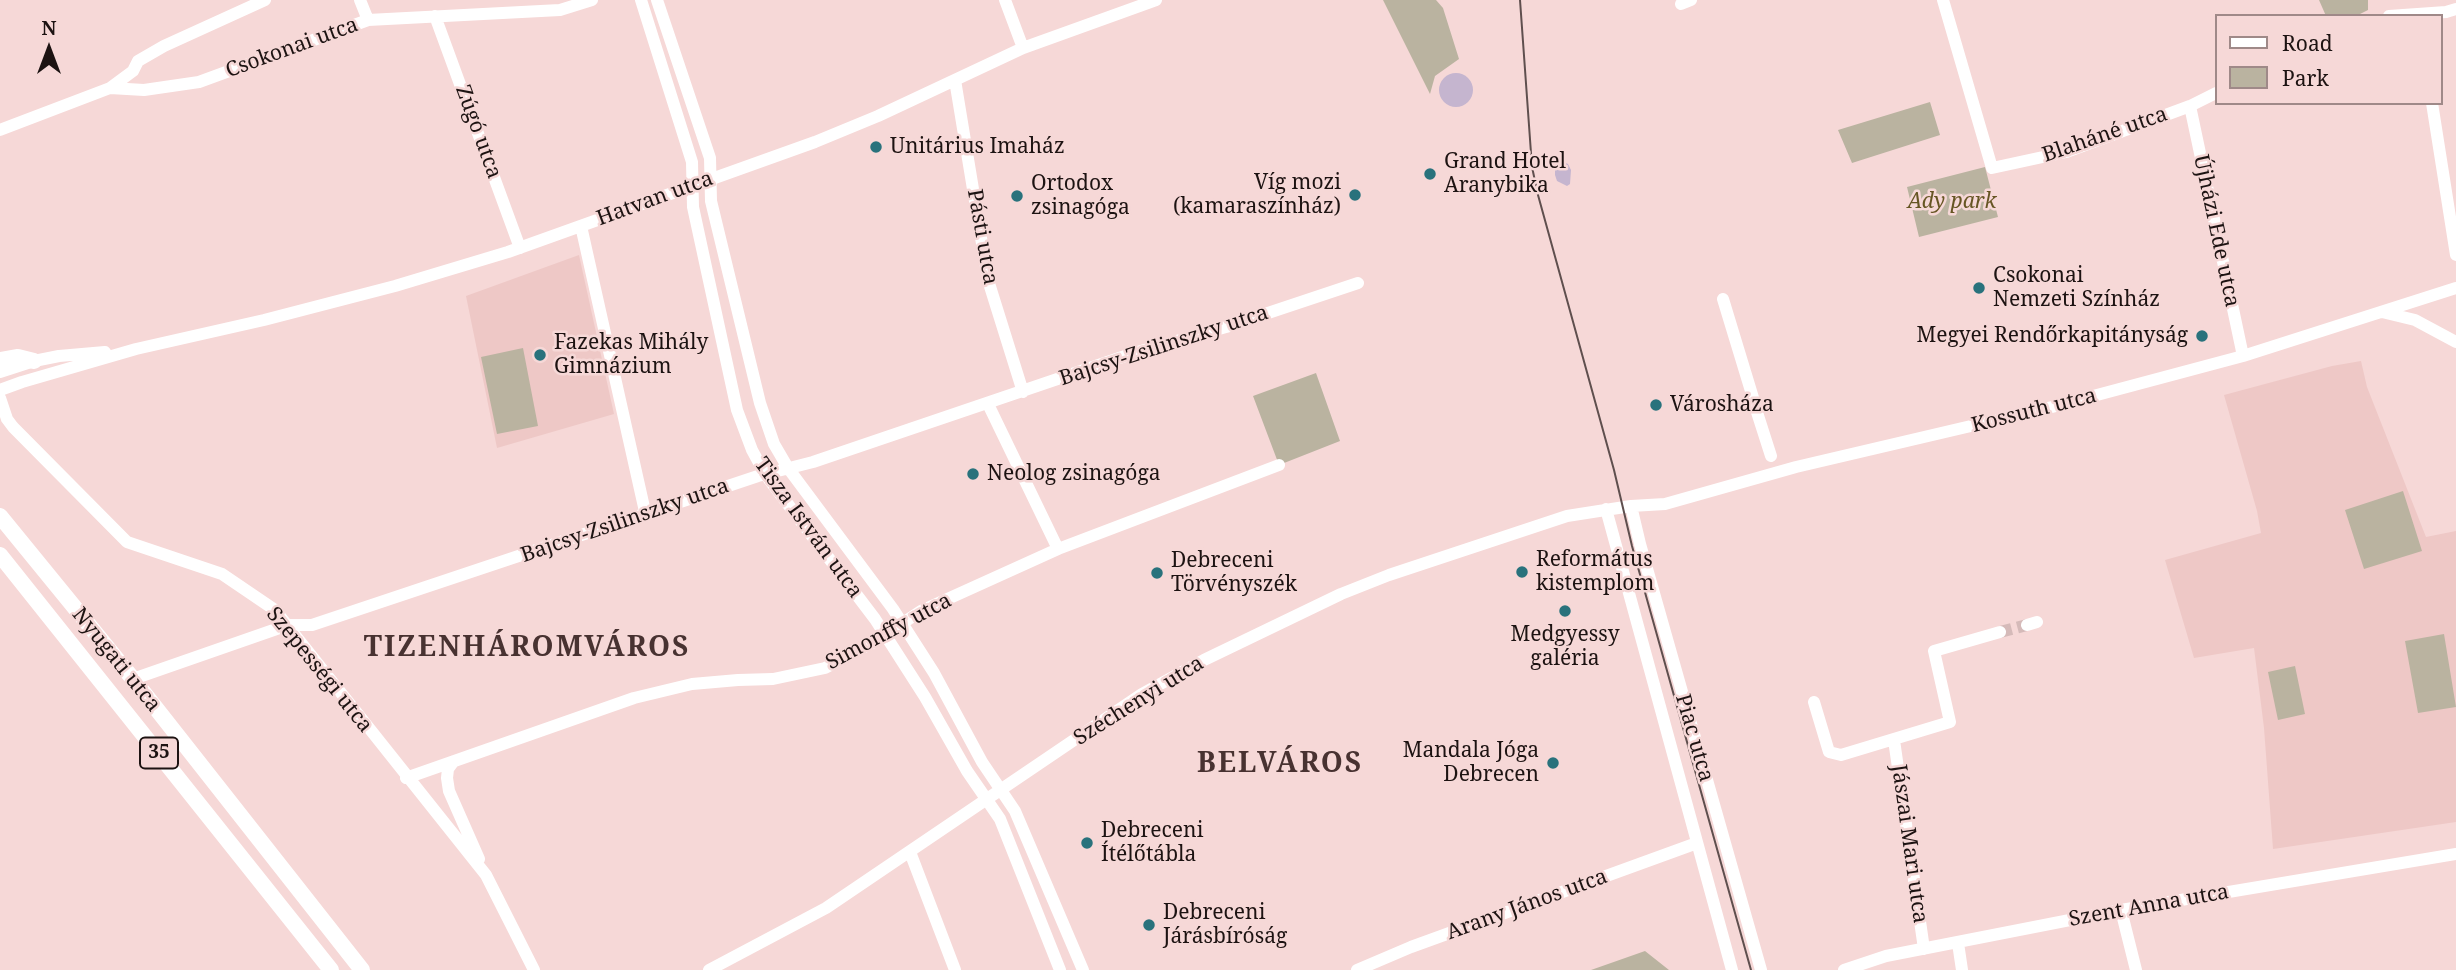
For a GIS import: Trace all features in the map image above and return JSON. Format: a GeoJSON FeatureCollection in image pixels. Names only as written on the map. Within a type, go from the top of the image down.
{"type":"FeatureCollection","features":[{"type":"Feature","properties":{"kind":"main road"},"geometry":{"type":"LineString","coordinates":[[0,360],[34,360]]}},
{"type":"Feature","properties":{"kind":"main road","name":"Nyugati utca"},"geometry":{"type":"LineString","coordinates":[[0,516],[362,970]]}},
{"type":"Feature","properties":{"kind":"main road","name":"Nyugati utca"},"geometry":{"type":"LineString","coordinates":[[0,555],[331,970]]}},
{"type":"Feature","properties":{"kind":"street"},"geometry":{"type":"LineString","coordinates":[[110,88],[133,71],[138,61],[164,46],[265,0]]}},
{"type":"Feature","properties":{"kind":"street"},"geometry":{"type":"LineString","coordinates":[[360,0],[368,20]]}},
{"type":"Feature","properties":{"kind":"street","name":"Csokonai utca"},"geometry":{"type":"LineString","coordinates":[[0,130],[110,88],[144,90],[199,82],[368,20],[560,10],[592,0]]}},
{"type":"Feature","properties":{"kind":"street","name":"Tisza István utca"},"geometry":{"type":"LineString","coordinates":[[641,0],[692,162],[693,207],[737,410],[752,450],[765,474],[885,634],[1000,819],[1060,970]]}},
{"type":"Feature","properties":{"kind":"street","name":"Tisza István utca"},"geometry":{"type":"LineString","coordinates":[[657,0],[710,158],[711,201],[760,403],[774,444],[788,468],[902,622],[1000,791],[1015,811],[1083,970]]}},
{"type":"Feature","properties":{"kind":"street"},"geometry":{"type":"LineString","coordinates":[[1005,0],[1023,48]]}},
{"type":"Feature","properties":{"kind":"street","name":"Hatvan utca"},"geometry":{"type":"LineString","coordinates":[[0,390],[136,349],[395,286],[520,248],[878,116],[1023,48],[1156,0]]}},
{"type":"Feature","properties":{"kind":"street","name":"Blaháné utca"},"geometry":{"type":"LineString","coordinates":[[1943,0],[1992,168],[2066,152],[2190,106],[2214,94]]}},
{"type":"Feature","properties":{"kind":"street"},"geometry":{"type":"LineString","coordinates":[[2420,0],[2426,14],[2456,9]]}},
{"type":"Feature","properties":{"kind":"street","name":"Zúgó utca"},"geometry":{"type":"LineString","coordinates":[[435,16],[520,248]]}},
{"type":"Feature","properties":{"kind":"street","name":"Pásti utca"},"geometry":{"type":"LineString","coordinates":[[955,80],[988,280],[1023,392]]}},
{"type":"Feature","properties":{"kind":"street"},"geometry":{"type":"LineString","coordinates":[[2432,105],[2456,255]]}},
{"type":"Feature","properties":{"kind":"street","name":"Újházi Ede utca"},"geometry":{"type":"LineString","coordinates":[[2190,106],[2243,356]]}},
{"type":"Feature","properties":{"kind":"street"},"geometry":{"type":"LineString","coordinates":[[582,226],[646,516]]}},
{"type":"Feature","properties":{"kind":"street","name":"Bajcsy-Zsilinszky utca"},"geometry":{"type":"LineString","coordinates":[[132,679],[288,625],[312,625],[646,516],[765,474],[988,404],[1134,353],[1226,327],[1358,284]]}},
{"type":"Feature","properties":{"kind":"street","name":"Kossuth utca"},"geometry":{"type":"LineString","coordinates":[[1606,509],[1665,504],[1796,467],[2052,407],[2243,356],[2456,289]]}},
{"type":"Feature","properties":{"kind":"street"},"geometry":{"type":"LineString","coordinates":[[1723,299],[1771,456]]}},
{"type":"Feature","properties":{"kind":"street"},"geometry":{"type":"LineString","coordinates":[[2382,312],[2415,320],[2456,342]]}},
{"type":"Feature","properties":{"kind":"street","name":"Hatvan utca"},"geometry":{"type":"LineString","coordinates":[[0,372],[34,360],[136,349]]}},
{"type":"Feature","properties":{"kind":"street","name":"Szepességi utca"},"geometry":{"type":"LineString","coordinates":[[0,398],[7,419],[13,427],[127,542],[222,574],[275,610],[406,778],[486,875]]}},
{"type":"Feature","properties":{"kind":"street"},"geometry":{"type":"LineString","coordinates":[[988,404],[1058,549]]}},
{"type":"Feature","properties":{"kind":"street","name":"Simonffy utca"},"geometry":{"type":"LineString","coordinates":[[406,778],[634,698],[692,684],[773,679],[825,668],[902,622],[1058,549],[1279,465]]}},
{"type":"Feature","properties":{"kind":"street","name":"Piac utca"},"geometry":{"type":"LineString","coordinates":[[1631,506],[1761,970]]}},
{"type":"Feature","properties":{"kind":"street","name":"Piac utca"},"geometry":{"type":"LineString","coordinates":[[1606,509],[1732,970]]}},
{"type":"Feature","properties":{"kind":"street","name":"Széchenyi utca"},"geometry":{"type":"LineString","coordinates":[[709,970],[826,908],[1142,694],[1204,660],[1341,594],[1456,551],[1567,516],[1606,509]]}},
{"type":"Feature","properties":{"kind":"street"},"geometry":{"type":"LineString","coordinates":[[1814,702],[1829,752],[1841,755],[1950,722],[1934,651],[2000,632]]}},
{"type":"Feature","properties":{"kind":"street","name":"Jászai Mari utca"},"geometry":{"type":"LineString","coordinates":[[1894,740],[1924,949]]}},
{"type":"Feature","properties":{"kind":"street","name":"Szepességi utca"},"geometry":{"type":"LineString","coordinates":[[454,761],[447,778],[449,791],[486,875],[534,970]]}},
{"type":"Feature","properties":{"kind":"street","name":"Arany János utca"},"geometry":{"type":"LineString","coordinates":[[1357,970],[1411,947],[1697,843]]}},
{"type":"Feature","properties":{"kind":"street"},"geometry":{"type":"LineString","coordinates":[[911,852],[955,970]]}},
{"type":"Feature","properties":{"kind":"street","name":"Szent Anna utca"},"geometry":{"type":"LineString","coordinates":[[1844,970],[1886,956],[2121,910],[2456,854]]}},
{"type":"Feature","properties":{"kind":"street"},"geometry":{"type":"LineString","coordinates":[[2121,910],[2136,970]]}},
{"type":"Feature","properties":{"kind":"street"},"geometry":{"type":"LineString","coordinates":[[1958,943],[1962,970]]}},
{"type":"Feature","properties":{"kind":"street"},"geometry":{"type":"LineString","coordinates":[[1755,946],[1771,970]]}},
{"type":"Feature","properties":{"kind":"shaded area"},"geometry":{"type":"Polygon","coordinates":[[[1456,73],[1468,78],[1473,90],[1468,102],[1456,107],[1444,102],[1439,90],[1444,78],[1456,73]]]}},
{"type":"Feature","properties":{"kind":"shaded area"},"geometry":{"type":"Polygon","coordinates":[[[1560,160],[1568,164],[1571,170],[1570,184],[1567,186],[1557,181],[1555,175],[1555,166],[1560,160]]]}},
{"type":"Feature","properties":{"kind":"shaded area","name":"Fazekas Mihály Gimnázium"},"geometry":{"type":"Polygon","coordinates":[[[579,255],[614,414],[497,448],[466,296],[579,255]]]}},
{"type":"Feature","properties":{"kind":"shaded area"},"geometry":{"type":"Polygon","coordinates":[[[2361,361],[2367,387],[2426,537],[2456,531],[2456,822],[2273,849],[2264,728],[2254,648],[2194,658],[2165,560],[2261,533],[2224,395],[2332,366],[2361,361]]]}},
{"type":"Feature","properties":{"kind":"green space"},"geometry":{"type":"Polygon","coordinates":[[[1383,0],[1436,0],[1443,8],[1459,59],[1435,76],[1430,94],[1383,0]]]}},
{"type":"Feature","properties":{"kind":"green space"},"geometry":{"type":"Polygon","coordinates":[[[2319,0],[2368,0],[2368,10],[2360,14],[2325,14],[2319,0]]]}},
{"type":"Feature","properties":{"kind":"green space"},"geometry":{"type":"Polygon","coordinates":[[[1930,102],[1940,135],[1852,163],[1838,130],[1930,102]]]}},
{"type":"Feature","properties":{"kind":"green space","name":"Ady park"},"geometry":{"type":"Polygon","coordinates":[[[1985,167],[1998,217],[1919,237],[1907,187],[1985,167]]]}},
{"type":"Feature","properties":{"kind":"green space"},"geometry":{"type":"Polygon","coordinates":[[[523,348],[538,426],[497,434],[481,357],[523,348]]]}},
{"type":"Feature","properties":{"kind":"green space"},"geometry":{"type":"Polygon","coordinates":[[[1316,373],[1340,441],[1279,465],[1253,396],[1316,373]]]}},
{"type":"Feature","properties":{"kind":"green space"},"geometry":{"type":"Polygon","coordinates":[[[2403,491],[2422,551],[2364,569],[2345,510],[2403,491]]]}},
{"type":"Feature","properties":{"kind":"green space"},"geometry":{"type":"Polygon","coordinates":[[[2444,634],[2456,707],[2418,713],[2405,641],[2444,634]]]}},
{"type":"Feature","properties":{"kind":"green space"},"geometry":{"type":"Polygon","coordinates":[[[2295,666],[2305,714],[2278,720],[2268,672],[2295,666]]]}},
{"type":"Feature","properties":{"kind":"green space"},"geometry":{"type":"Polygon","coordinates":[[[1645,951],[1669,970],[1591,970],[1645,951]]]}},
{"type":"Feature","properties":{"kind":"tunnel"},"geometry":{"type":"LineString","coordinates":[[2000,632],[2027,625]]}},
{"type":"Feature","properties":{"kind":"tram line"},"geometry":{"type":"LineString","coordinates":[[1520,0],[1532,167],[1538,195],[1614,470],[1632,546],[1751,970]]}},
{"type":"Feature","properties":{"kind":"place","name":"Unitárius Imaház"},"geometry":{"type":"Point","coordinates":[876,147]}},
{"type":"Feature","properties":{"kind":"place","name":"Grand Hotel Aranybika"},"geometry":{"type":"Point","coordinates":[1430,174]}},
{"type":"Feature","properties":{"kind":"place","name":"Víg mozi (kamaraszínház)"},"geometry":{"type":"Point","coordinates":[1355,195]}},
{"type":"Feature","properties":{"kind":"place","name":"Ortodox zsinagóga"},"geometry":{"type":"Point","coordinates":[1017,196]}},
{"type":"Feature","properties":{"kind":"place","name":"Csokonai Nemzeti Színház"},"geometry":{"type":"Point","coordinates":[1979,288]}},
{"type":"Feature","properties":{"kind":"place","name":"Megyei Rendőrkapitányság"},"geometry":{"type":"Point","coordinates":[2202,336]}},
{"type":"Feature","properties":{"kind":"place","name":"Fazekas Mihály Gimnázium"},"geometry":{"type":"Point","coordinates":[540,355]}},
{"type":"Feature","properties":{"kind":"place","name":"Városháza"},"geometry":{"type":"Point","coordinates":[1656,405]}},
{"type":"Feature","properties":{"kind":"place","name":"Neolog zsinagóga"},"geometry":{"type":"Point","coordinates":[973,474]}},
{"type":"Feature","properties":{"kind":"place","name":"Református kistemplom"},"geometry":{"type":"Point","coordinates":[1522,572]}},
{"type":"Feature","properties":{"kind":"place","name":"Debreceni Törvényszék"},"geometry":{"type":"Point","coordinates":[1157,573]}},
{"type":"Feature","properties":{"kind":"place","name":"Medgyessy galéria"},"geometry":{"type":"Point","coordinates":[1565,611]}},
{"type":"Feature","properties":{"kind":"place","name":"Mandala Jóga Debrecen"},"geometry":{"type":"Point","coordinates":[1553,763]}},
{"type":"Feature","properties":{"kind":"place","name":"Debreceni Ítélőtábla"},"geometry":{"type":"Point","coordinates":[1087,843]}},
{"type":"Feature","properties":{"kind":"place","name":"Debreceni Járásbíróság"},"geometry":{"type":"Point","coordinates":[1149,925]}},
{"type":"Feature","properties":{"kind":"district","name":"TIZENHÁROMVÁROS"},"geometry":{"type":"Point","coordinates":[527,648]}},
{"type":"Feature","properties":{"kind":"district","name":"BELVÁROS"},"geometry":{"type":"Point","coordinates":[1280,764]}}]}
